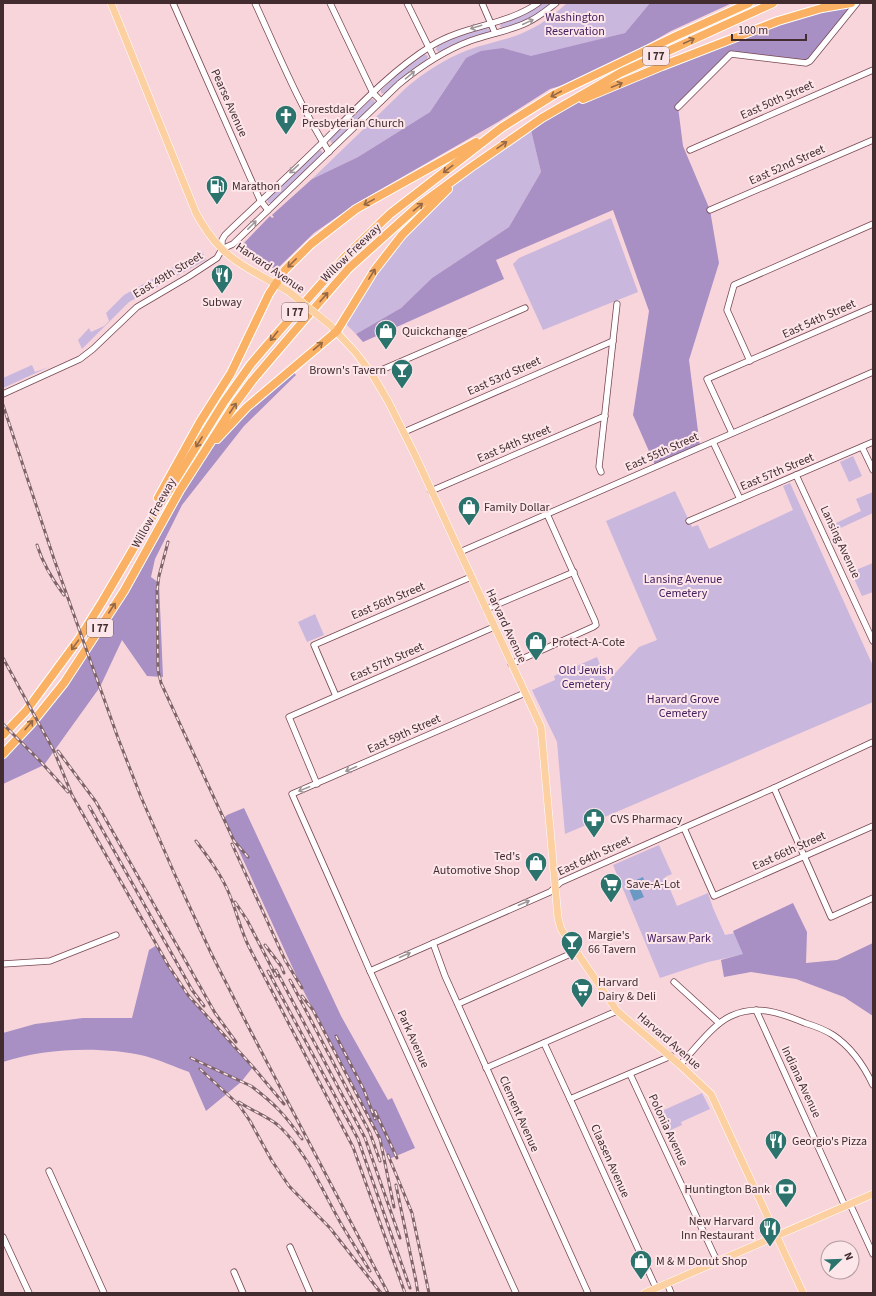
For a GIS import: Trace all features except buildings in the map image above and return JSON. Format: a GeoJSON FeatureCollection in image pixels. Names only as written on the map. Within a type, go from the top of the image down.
{"type":"FeatureCollection","features":[{"type":"Feature","properties":{"kind":"highway","name":"Willow Freeway"},"geometry":{"type":"LineString","coordinates":[[3,734],[26,711],[79,639],[224,402],[251,364],[345,257],[390,214],[501,128],[555,94],[749,3]]}},
{"type":"Feature","properties":{"kind":"highway","name":"Willow Freeway"},"geometry":{"type":"LineString","coordinates":[[3,754],[31,724],[64,683],[124,591],[180,490],[235,404],[252,381],[349,268],[417,207],[542,118],[620,73],[773,3]]}},
{"type":"Feature","properties":{"kind":"highway"},"geometry":{"type":"LineString","coordinates":[[542,118],[626,81],[778,21],[822,8],[851,3]]}},
{"type":"Feature","properties":{"kind":"highway"},"geometry":{"type":"LineString","coordinates":[[142,534],[152,509],[175,466],[200,422],[231,373],[269,294],[285,270],[311,244],[356,209],[501,128]]}},
{"type":"Feature","properties":{"kind":"highway"},"geometry":{"type":"LineString","coordinates":[[204,452],[247,407],[337,331],[374,271],[402,235],[470,168]]}},
{"type":"Feature","properties":{"kind":"main road","name":"Harvard Avenue"},"geometry":{"type":"LineString","coordinates":[[112,3],[196,213],[208,233],[222,249],[237,261],[288,292],[337,331],[372,374],[388,401],[404,432],[541,727],[558,922],[617,1011],[671,1056],[711,1094],[803,1293]]}},
{"type":"Feature","properties":{"kind":"main road"},"geometry":{"type":"LineString","coordinates":[[645,1293],[873,1194]]}},
{"type":"Feature","properties":{"kind":"street","name":"Pearse Avenue"},"geometry":{"type":"LineString","coordinates":[[173,3],[260,200],[268,210]]}},
{"type":"Feature","properties":{"kind":"street"},"geometry":{"type":"LineString","coordinates":[[255,3],[297,93],[329,152]]}},
{"type":"Feature","properties":{"kind":"street"},"geometry":{"type":"LineString","coordinates":[[330,3],[374,93],[382,101]]}},
{"type":"Feature","properties":{"kind":"street"},"geometry":{"type":"LineString","coordinates":[[407,3],[434,58]]}},
{"type":"Feature","properties":{"kind":"street"},"geometry":{"type":"LineString","coordinates":[[482,3],[495,33]]}},
{"type":"Feature","properties":{"kind":"street"},"geometry":{"type":"LineString","coordinates":[[538,3],[509,18],[461,32],[428,48],[402,67],[260,200],[225,235],[222,240],[222,249],[233,244],[382,101],[418,69],[434,58],[461,45],[528,23],[556,3]]}},
{"type":"Feature","properties":{"kind":"street"},"geometry":{"type":"LineString","coordinates":[[678,107],[731,54],[806,63],[810,61],[857,3]]}},
{"type":"Feature","properties":{"kind":"street","name":"East 50th Street"},"geometry":{"type":"LineString","coordinates":[[690,150],[873,70]]}},
{"type":"Feature","properties":{"kind":"street","name":"East 52nd Street"},"geometry":{"type":"LineString","coordinates":[[710,210],[760,190],[873,140]]}},
{"type":"Feature","properties":{"kind":"street"},"geometry":{"type":"LineString","coordinates":[[750,361],[727,310],[734,286],[873,224]]}},
{"type":"Feature","properties":{"kind":"street","name":"East 49th Street"},"geometry":{"type":"LineString","coordinates":[[3,394],[80,359],[93,349],[137,306],[205,267],[217,258],[222,249]]}},
{"type":"Feature","properties":{"kind":"street"},"geometry":{"type":"LineString","coordinates":[[601,472],[599,467],[617,304]]}},
{"type":"Feature","properties":{"kind":"street","name":"East 54th Street"},"geometry":{"type":"LineString","coordinates":[[732,433],[708,379],[873,307]]}},
{"type":"Feature","properties":{"kind":"street"},"geometry":{"type":"LineString","coordinates":[[372,374],[525,308]]}},
{"type":"Feature","properties":{"kind":"street","name":"East 53rd Street"},"geometry":{"type":"LineString","coordinates":[[404,432],[613,341]]}},
{"type":"Feature","properties":{"kind":"street","name":"East 55th Street"},"geometry":{"type":"LineString","coordinates":[[460,552],[873,372]]}},
{"type":"Feature","properties":{"kind":"street","name":"East 54th Street"},"geometry":{"type":"LineString","coordinates":[[431,491],[605,416]]}},
{"type":"Feature","properties":{"kind":"street"},"geometry":{"type":"LineString","coordinates":[[714,442],[740,499]]}},
{"type":"Feature","properties":{"kind":"street","name":"East 57th Street"},"geometry":{"type":"LineString","coordinates":[[689,521],[873,442]]}},
{"type":"Feature","properties":{"kind":"street"},"geometry":{"type":"LineString","coordinates":[[862,447],[873,470]]}},
{"type":"Feature","properties":{"kind":"street","name":"Lansing Avenue"},"geometry":{"type":"LineString","coordinates":[[796,475],[873,641]]}},
{"type":"Feature","properties":{"kind":"street"},"geometry":{"type":"LineString","coordinates":[[511,664],[593,628],[596,625],[574,572],[547,514]]}},
{"type":"Feature","properties":{"kind":"street"},"geometry":{"type":"LineString","coordinates":[[486,609],[574,572]]}},
{"type":"Feature","properties":{"kind":"street","name":"East 56th Street"},"geometry":{"type":"LineString","coordinates":[[336,696],[314,645],[471,577]]}},
{"type":"Feature","properties":{"kind":"street","name":"East 57th Street"},"geometry":{"type":"LineString","coordinates":[[317,784],[289,717],[494,627]]}},
{"type":"Feature","properties":{"kind":"street","name":"East 59th Street"},"geometry":{"type":"LineString","coordinates":[[292,794],[524,693]]}},
{"type":"Feature","properties":{"kind":"street","name":"East 64th Street"},"geometry":{"type":"LineString","coordinates":[[370,971],[550,892],[561,882],[774,788],[873,742]]}},
{"type":"Feature","properties":{"kind":"street"},"geometry":{"type":"LineString","coordinates":[[774,788],[831,917],[873,898]]}},
{"type":"Feature","properties":{"kind":"street","name":"Park Avenue"},"geometry":{"type":"LineString","coordinates":[[292,794],[370,971],[516,1293]]}},
{"type":"Feature","properties":{"kind":"street","name":"East 66th Street"},"geometry":{"type":"LineString","coordinates":[[684,828],[714,896],[803,856],[873,827]]}},
{"type":"Feature","properties":{"kind":"street"},"geometry":{"type":"LineString","coordinates":[[3,964],[50,961],[116,935]]}},
{"type":"Feature","properties":{"kind":"street","name":"Clement Avenue"},"geometry":{"type":"LineString","coordinates":[[433,943],[445,976],[588,1293]]}},
{"type":"Feature","properties":{"kind":"street"},"geometry":{"type":"LineString","coordinates":[[458,1004],[577,951]]}},
{"type":"Feature","properties":{"kind":"street"},"geometry":{"type":"LineString","coordinates":[[674,982],[720,1023]]}},
{"type":"Feature","properties":{"kind":"street"},"geometry":{"type":"LineString","coordinates":[[680,1065],[720,1023],[737,1014],[756,1010],[771,1011],[820,1028],[833,1035],[859,1060],[873,1085]]}},
{"type":"Feature","properties":{"kind":"street","name":"Indiana Avenue"},"geometry":{"type":"LineString","coordinates":[[756,1010],[848,1205],[873,1254]]}},
{"type":"Feature","properties":{"kind":"street"},"geometry":{"type":"LineString","coordinates":[[486,1068],[617,1011]]}},
{"type":"Feature","properties":{"kind":"street","name":"Claasen Avenue"},"geometry":{"type":"LineString","coordinates":[[544,1043],[656,1288]]}},
{"type":"Feature","properties":{"kind":"street"},"geometry":{"type":"LineString","coordinates":[[570,1099],[671,1056]]}},
{"type":"Feature","properties":{"kind":"street","name":"Polonia Avenue"},"geometry":{"type":"LineString","coordinates":[[630,1074],[717,1261]]}},
{"type":"Feature","properties":{"kind":"street"},"geometry":{"type":"LineString","coordinates":[[49,1171],[104,1293]]}},
{"type":"Feature","properties":{"kind":"street"},"geometry":{"type":"LineString","coordinates":[[3,1237],[30,1293]]}},
{"type":"Feature","properties":{"kind":"street"},"geometry":{"type":"LineString","coordinates":[[290,1246],[310,1293]]}},
{"type":"Feature","properties":{"kind":"street"},"geometry":{"type":"LineString","coordinates":[[234,1272],[243,1293]]}},
{"type":"Feature","properties":{"kind":"street"},"geometry":{"type":"LineString","coordinates":[[667,1283],[671,1293]]}},
{"type":"Feature","properties":{"kind":"green space"},"geometry":{"type":"Polygon","coordinates":[[[543,3],[552,3],[535,15],[522,21],[503,29],[500,27],[501,23],[522,15],[543,3]]]}},
{"type":"Feature","properties":{"kind":"green space","name":"Washington Reservation"},"geometry":{"type":"Polygon","coordinates":[[[567,3],[650,3],[625,33],[531,57],[503,48],[466,58],[430,112],[358,157],[312,179],[407,87],[421,76],[451,57],[468,50],[509,38],[533,28],[567,3]]]}},
{"type":"Feature","properties":{"kind":"green space"},"geometry":{"type":"Polygon","coordinates":[[[488,27],[490,31],[488,32],[461,41],[439,52],[436,50],[437,46],[449,40],[488,27]]]}},
{"type":"Feature","properties":{"kind":"green space"},"geometry":{"type":"Polygon","coordinates":[[[424,54],[428,56],[427,59],[402,78],[385,94],[381,93],[381,90],[403,69],[424,54]]]}},
{"type":"Feature","properties":{"kind":"green space"},"geometry":{"type":"Polygon","coordinates":[[[373,99],[375,102],[374,104],[334,143],[331,143],[330,139],[370,100],[373,99]]]}},
{"type":"Feature","properties":{"kind":"green space"},"geometry":{"type":"Polygon","coordinates":[[[530,126],[541,172],[509,227],[432,278],[401,308],[356,334],[343,321],[402,235],[470,168],[530,126]]]}},
{"type":"Feature","properties":{"kind":"green space"},"geometry":{"type":"Polygon","coordinates":[[[320,150],[322,151],[322,155],[272,203],[268,203],[267,199],[320,150]]]}},
{"type":"Feature","properties":{"kind":"green space"},"geometry":{"type":"Polygon","coordinates":[[[611,218],[638,292],[543,330],[513,264],[519,258],[611,218]]]}},
{"type":"Feature","properties":{"kind":"green space"},"geometry":{"type":"Polygon","coordinates":[[[202,251],[206,260],[129,302],[82,349],[78,340],[89,328],[91,332],[104,326],[109,321],[106,313],[124,295],[202,251]]]}},
{"type":"Feature","properties":{"kind":"green space"},"geometry":{"type":"Polygon","coordinates":[[[32,365],[35,372],[49,367],[3,388],[3,378],[32,365]]]}},
{"type":"Feature","properties":{"kind":"green space"},"geometry":{"type":"Polygon","coordinates":[[[853,456],[862,476],[849,482],[840,462],[853,456]]]}},
{"type":"Feature","properties":{"kind":"green space","name":"Harvard Grove Cemetery"},"geometry":{"type":"Polygon","coordinates":[[[790,483],[873,666],[873,702],[565,834],[557,742],[532,690],[555,680],[554,676],[597,657],[607,682],[639,647],[657,640],[606,521],[675,491],[692,527],[698,525],[709,549],[793,510],[783,486],[790,483]]]}},
{"type":"Feature","properties":{"kind":"green space"},"geometry":{"type":"Polygon","coordinates":[[[873,492],[873,513],[832,532],[830,526],[861,511],[856,499],[873,492]]]}},
{"type":"Feature","properties":{"kind":"green space"},"geometry":{"type":"Polygon","coordinates":[[[873,563],[873,592],[862,596],[851,572],[873,563]]]}},
{"type":"Feature","properties":{"kind":"green space"},"geometry":{"type":"Polygon","coordinates":[[[315,614],[324,635],[307,642],[298,622],[315,614]]]}},
{"type":"Feature","properties":{"kind":"green space","name":"Warsaw Park"},"geometry":{"type":"Polygon","coordinates":[[[659,845],[672,874],[665,877],[677,906],[708,893],[725,935],[735,933],[745,954],[708,962],[660,978],[613,865],[659,845]]]}},
{"type":"Feature","properties":{"kind":"green space"},"geometry":{"type":"Polygon","coordinates":[[[702,1093],[710,1109],[681,1122],[682,1125],[664,1133],[655,1114],[702,1093]]]}},
{"type":"Feature","properties":{"kind":"shaded area"},"geometry":{"type":"Polygon","coordinates":[[[650,3],[732,3],[671,31],[591,77],[550,89],[498,122],[357,203],[314,233],[279,267],[272,268],[245,252],[243,244],[270,216],[272,218],[274,217],[272,215],[312,179],[358,157],[430,112],[466,58],[481,51],[503,48],[531,56],[625,33],[650,3]]]}},
{"type":"Feature","properties":{"kind":"shaded area"},"geometry":{"type":"Polygon","coordinates":[[[857,3],[810,61],[734,54],[678,107],[683,146],[710,210],[719,263],[689,360],[700,447],[656,467],[633,415],[649,311],[613,210],[496,260],[504,279],[363,342],[356,334],[401,308],[432,278],[509,227],[541,172],[530,126],[542,118],[596,93],[778,21],[857,3]]]}},
{"type":"Feature","properties":{"kind":"shaded area"},"geometry":{"type":"Polygon","coordinates":[[[291,369],[296,375],[244,426],[182,505],[155,559],[151,577],[159,583],[163,677],[147,676],[122,640],[100,687],[44,765],[3,784],[3,754],[64,683],[204,452],[291,369]]]}},
{"type":"Feature","properties":{"kind":"shaded area"},"geometry":{"type":"Polygon","coordinates":[[[244,808],[341,1016],[388,1100],[392,1098],[415,1148],[389,1159],[370,1119],[302,988],[224,818],[227,815],[244,808]]]}},
{"type":"Feature","properties":{"kind":"shaded area"},"geometry":{"type":"Polygon","coordinates":[[[793,903],[807,932],[806,963],[837,960],[873,943],[873,1016],[844,997],[796,979],[751,972],[724,977],[721,960],[743,954],[733,931],[793,903]]]}},
{"type":"Feature","properties":{"kind":"shaded area"},"geometry":{"type":"Polygon","coordinates":[[[157,945],[188,995],[253,1067],[241,1082],[206,1111],[189,1072],[145,1056],[111,1051],[74,1050],[55,1051],[19,1057],[3,1062],[3,1033],[35,1024],[83,1018],[132,1018],[149,950],[157,945]]]}},
{"type":"Feature","properties":{"kind":"water"},"geometry":{"type":"Polygon","coordinates":[[[643,877],[645,883],[639,886],[644,897],[634,901],[627,884],[643,877]]]}},
{"type":"Feature","properties":{"kind":"railway"},"geometry":{"type":"LineString","coordinates":[[3,405],[54,559],[118,738],[141,797],[211,953],[388,1293]]}},
{"type":"Feature","properties":{"kind":"railway"},"geometry":{"type":"LineString","coordinates":[[168,542],[159,576],[157,591],[158,670],[161,683],[234,841],[248,857]]}},
{"type":"Feature","properties":{"kind":"railway"},"geometry":{"type":"LineString","coordinates":[[37,545],[48,571],[64,595]]}},
{"type":"Feature","properties":{"kind":"railway"},"geometry":{"type":"LineString","coordinates":[[3,658],[54,751],[72,795],[168,965],[188,995],[284,1104]]}},
{"type":"Feature","properties":{"kind":"railway"},"geometry":{"type":"LineString","coordinates":[[3,724],[68,792]]}},
{"type":"Feature","properties":{"kind":"railway"},"geometry":{"type":"LineString","coordinates":[[58,751],[96,802],[215,1013],[236,1042]]}},
{"type":"Feature","properties":{"kind":"railway"},"geometry":{"type":"LineString","coordinates":[[89,806],[192,990],[204,1006]]}},
{"type":"Feature","properties":{"kind":"railway"},"geometry":{"type":"LineString","coordinates":[[196,841],[214,865],[225,884],[249,947],[353,1147],[405,1293]]}},
{"type":"Feature","properties":{"kind":"railway"},"geometry":{"type":"LineString","coordinates":[[232,844],[285,960],[302,988]]}},
{"type":"Feature","properties":{"kind":"railway"},"geometry":{"type":"LineString","coordinates":[[235,902],[247,920],[276,976]]}},
{"type":"Feature","properties":{"kind":"railway"},"geometry":{"type":"LineString","coordinates":[[265,945],[281,966],[284,973]]}},
{"type":"Feature","properties":{"kind":"railway"},"geometry":{"type":"LineString","coordinates":[[276,970],[365,1138],[400,1238]]}},
{"type":"Feature","properties":{"kind":"railway"},"geometry":{"type":"LineString","coordinates":[[268,971],[358,1139],[410,1288]]}},
{"type":"Feature","properties":{"kind":"railway"},"geometry":{"type":"LineString","coordinates":[[290,980],[370,1133],[380,1161]]}},
{"type":"Feature","properties":{"kind":"railway"},"geometry":{"type":"LineString","coordinates":[[302,996],[313,1010],[380,1139],[394,1207]]}},
{"type":"Feature","properties":{"kind":"railway"},"geometry":{"type":"LineString","coordinates":[[336,1036],[364,1090],[375,1119]]}},
{"type":"Feature","properties":{"kind":"railway"},"geometry":{"type":"LineString","coordinates":[[191,1058],[251,1086],[279,1110],[291,1123],[302,1139]]}},
{"type":"Feature","properties":{"kind":"railway"},"geometry":{"type":"LineString","coordinates":[[200,1069],[239,1105],[250,1121],[272,1161],[289,1186],[330,1228],[381,1293]]}},
{"type":"Feature","properties":{"kind":"railway"},"geometry":{"type":"LineString","coordinates":[[239,1102],[270,1119],[279,1126],[298,1148],[370,1271]]}},
{"type":"Feature","properties":{"kind":"railway"},"geometry":{"type":"LineString","coordinates":[[375,1111],[397,1158]]}},
{"type":"Feature","properties":{"kind":"railway"},"geometry":{"type":"LineString","coordinates":[[388,1155],[412,1213],[429,1293]]}},
{"type":"Feature","properties":{"kind":"railway"},"geometry":{"type":"LineString","coordinates":[[396,1185],[418,1293]]}},
{"type":"Feature","properties":{"kind":"place","name":"Forestdale Presbyterian Church"},"geometry":{"type":"Point","coordinates":[286,136]}},
{"type":"Feature","properties":{"kind":"place","name":"Marathon"},"geometry":{"type":"Point","coordinates":[217,206]}},
{"type":"Feature","properties":{"kind":"place","name":"Subway"},"geometry":{"type":"Point","coordinates":[222,294]}},
{"type":"Feature","properties":{"kind":"place","name":"Quickchange"},"geometry":{"type":"Point","coordinates":[386,350]}},
{"type":"Feature","properties":{"kind":"place","name":"Brown's Tavern"},"geometry":{"type":"Point","coordinates":[402,390]}},
{"type":"Feature","properties":{"kind":"place","name":"Family Dollar"},"geometry":{"type":"Point","coordinates":[469,526]}},
{"type":"Feature","properties":{"kind":"place","name":"Protect-A-Cote"},"geometry":{"type":"Point","coordinates":[536,662]}},
{"type":"Feature","properties":{"kind":"place","name":"CVS Pharmacy"},"geometry":{"type":"Point","coordinates":[594,838]}},
{"type":"Feature","properties":{"kind":"place","name":"Ted's Automotive Shop"},"geometry":{"type":"Point","coordinates":[536,882]}},
{"type":"Feature","properties":{"kind":"place","name":"Save-A-Lot"},"geometry":{"type":"Point","coordinates":[611,904]}},
{"type":"Feature","properties":{"kind":"place","name":"Margie's 66 Tavern"},"geometry":{"type":"Point","coordinates":[572,962]}},
{"type":"Feature","properties":{"kind":"place","name":"Harvard Dairy & Deli"},"geometry":{"type":"Point","coordinates":[582,1008]}},
{"type":"Feature","properties":{"kind":"place","name":"Georgio's Pizza"},"geometry":{"type":"Point","coordinates":[776,1160]}},
{"type":"Feature","properties":{"kind":"place","name":"Huntington Bank"},"geometry":{"type":"Point","coordinates":[786,1208]}},
{"type":"Feature","properties":{"kind":"place","name":"New Harvard Inn Restaurant"},"geometry":{"type":"Point","coordinates":[770,1248]}},
{"type":"Feature","properties":{"kind":"place","name":"M & M Donut Shop"},"geometry":{"type":"Point","coordinates":[641,1280]}},
{"type":"Feature","properties":{"kind":"park label","name":"Lansing Avenue Cemetery"},"geometry":{"type":"Point","coordinates":[683,586]}},
{"type":"Feature","properties":{"kind":"park label","name":"Old Jewish Cemetery"},"geometry":{"type":"Point","coordinates":[586,677]}}]}
